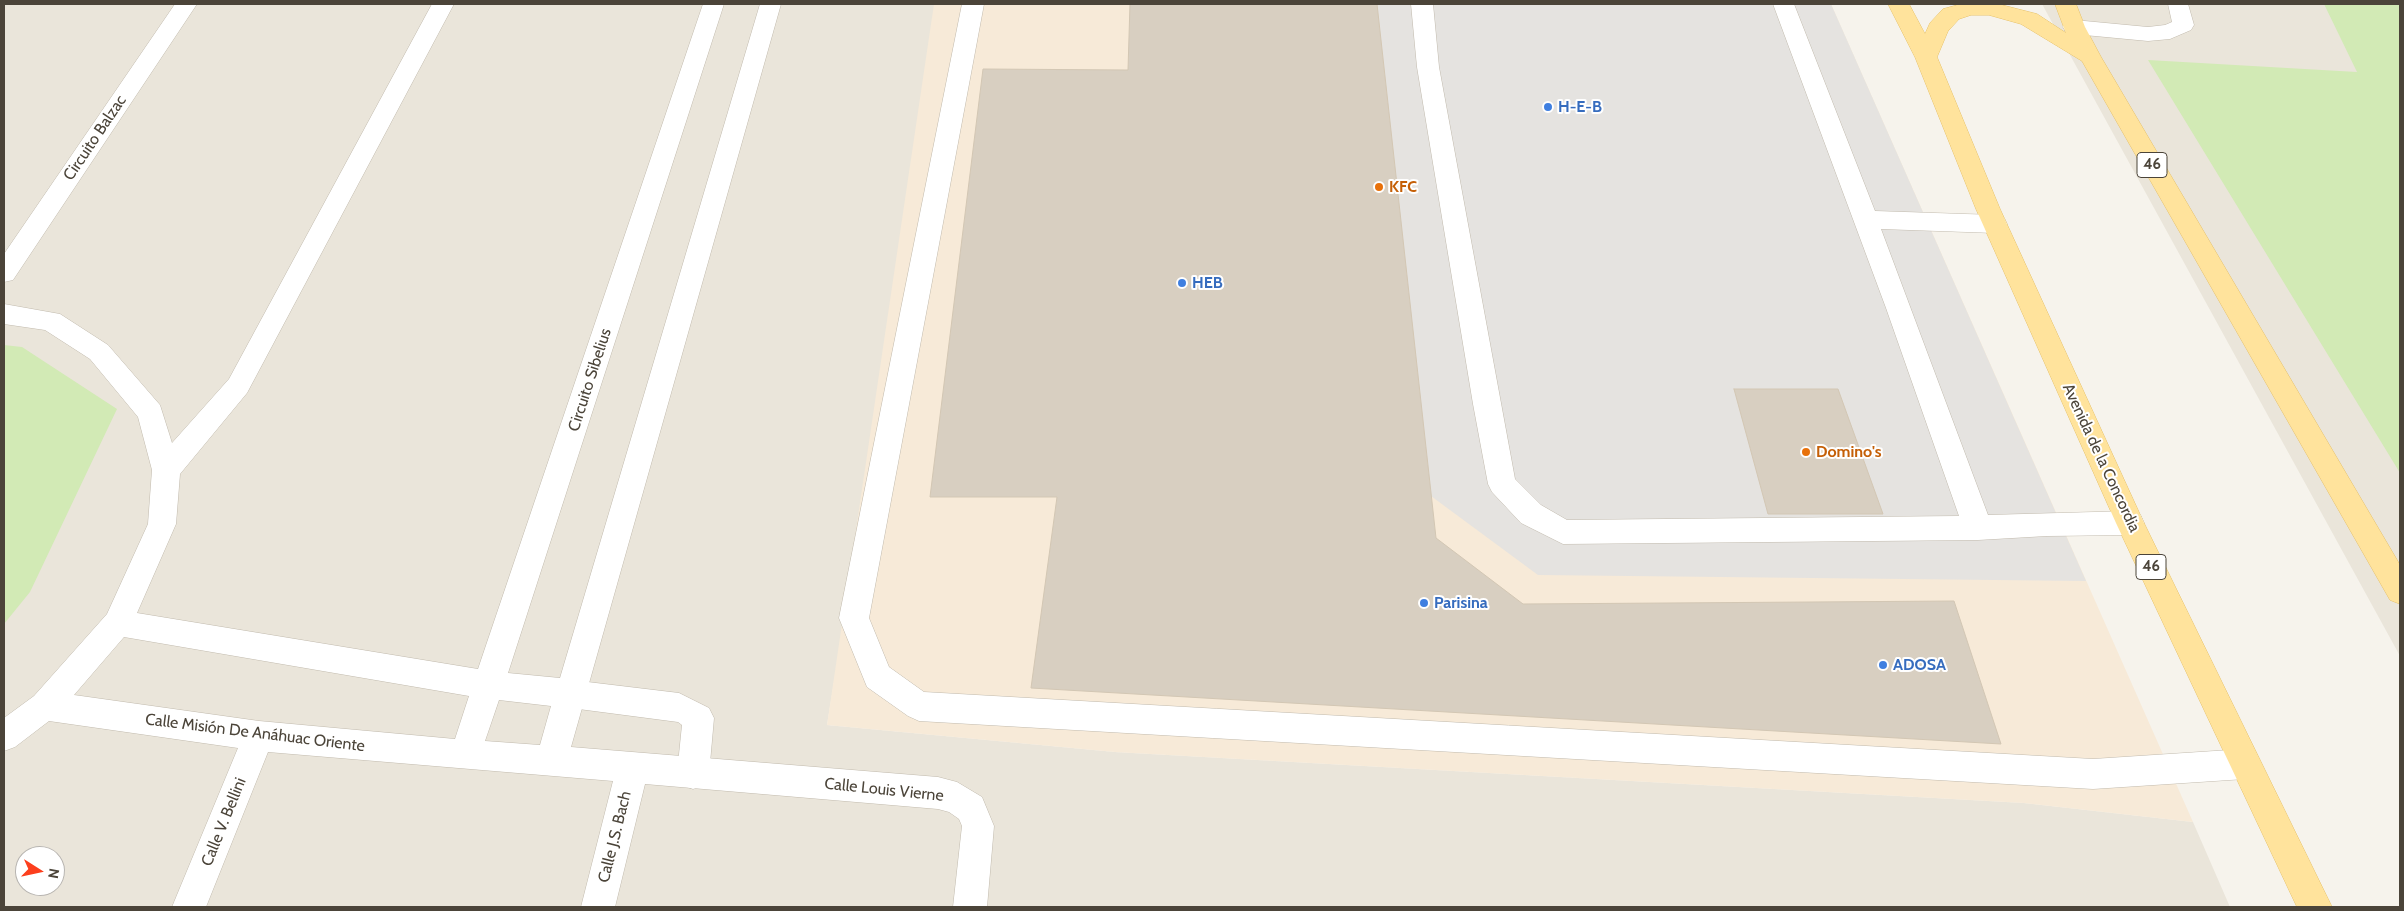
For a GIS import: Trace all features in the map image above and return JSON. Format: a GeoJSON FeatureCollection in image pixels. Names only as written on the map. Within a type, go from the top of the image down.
{"type":"FeatureCollection","features":[{"type":"Feature","properties":{"kind":"main road","name":"Avenida de la Concordia"},"geometry":{"type":"LineString","coordinates":[[1899,4],[1926,57],[1994,224],[2130,524],[2315,907]]}},
{"type":"Feature","properties":{"kind":"main road","name":"46"},"geometry":{"type":"LineString","coordinates":[[2066,4],[2074,27],[2090,57],[2400,591]]}},
{"type":"Feature","properties":{"kind":"main road"},"geometry":{"type":"LineString","coordinates":[[1926,57],[1938,28],[1951,14],[1970,8],[1989,8],[2029,19],[2090,57]]}},
{"type":"Feature","properties":{"kind":"street","name":"Circuito Balzac"},"geometry":{"type":"LineString","coordinates":[[4,272],[186,4]]}},
{"type":"Feature","properties":{"kind":"street"},"geometry":{"type":"LineString","coordinates":[[166,470],[238,386],[443,4]]}},
{"type":"Feature","properties":{"kind":"street","name":"Circuito Sibelius"},"geometry":{"type":"LineString","coordinates":[[464,755],[489,685],[714,4]]}},
{"type":"Feature","properties":{"kind":"street"},"geometry":{"type":"LineString","coordinates":[[551,760],[771,4]]}},
{"type":"Feature","properties":{"kind":"street"},"geometry":{"type":"LineString","coordinates":[[973,4],[854,618],[878,676],[919,706],[2093,774],[2245,764]]}},
{"type":"Feature","properties":{"kind":"street"},"geometry":{"type":"LineString","coordinates":[[1422,4],[1428,67],[1486,404],[1502,484],[1531,514],[1563,532],[1978,528],[2047,524],[2130,524]]}},
{"type":"Feature","properties":{"kind":"street"},"geometry":{"type":"LineString","coordinates":[[1784,4],[1866,220],[1978,528]]}},
{"type":"Feature","properties":{"kind":"street"},"geometry":{"type":"LineString","coordinates":[[2074,27],[2148,34],[2170,32],[2183,25],[2178,4]]}},
{"type":"Feature","properties":{"kind":"street"},"geometry":{"type":"LineString","coordinates":[[1866,220],[1994,224]]}},
{"type":"Feature","properties":{"kind":"street"},"geometry":{"type":"LineString","coordinates":[[4,314],[51,321],[99,352],[150,413],[166,470],[162,524],[118,623],[45,706],[4,736]]}},
{"type":"Feature","properties":{"kind":"street"},"geometry":{"type":"LineString","coordinates":[[118,623],[489,685],[679,708],[698,718],[693,774]]}},
{"type":"Feature","properties":{"kind":"street","name":"Calle Misión De Anáhuac Oriente"},"geometry":{"type":"LineString","coordinates":[[45,706],[259,736],[464,755]]}},
{"type":"Feature","properties":{"kind":"street","name":"Calle V. Bellini"},"geometry":{"type":"LineString","coordinates":[[189,907],[259,736]]}},
{"type":"Feature","properties":{"kind":"street","name":"Calle Louis Vierne"},"geometry":{"type":"LineString","coordinates":[[464,755],[551,760],[693,774],[938,794],[958,798],[971,808],[978,826],[970,907]]}},
{"type":"Feature","properties":{"kind":"street","name":"Calle J.S. Bach"},"geometry":{"type":"LineString","coordinates":[[598,907],[633,768]]}},
{"type":"Feature","properties":{"kind":"shaded area"},"geometry":{"type":"Polygon","coordinates":[[[4,4],[944,4],[827,725],[1115,752],[2024,803],[2193,822],[2230,907],[4,907],[4,4]]]}},
{"type":"Feature","properties":{"kind":"shaded area","name":"HEB"},"geometry":{"type":"Polygon","coordinates":[[[934,4],[1831,4],[2193,822],[2024,803],[1115,752],[827,725],[934,4]]]}},
{"type":"Feature","properties":{"kind":"shaded area"},"geometry":{"type":"Polygon","coordinates":[[[1377,4],[1831,4],[2086,581],[1538,575],[1431,496],[1377,4]]]}},
{"type":"Feature","properties":{"kind":"shaded area"},"geometry":{"type":"Polygon","coordinates":[[[2042,4],[2400,4],[2400,656],[2042,4]]]}},
{"type":"Feature","properties":{"kind":"green space"},"geometry":{"type":"Polygon","coordinates":[[[2324,4],[2400,4],[2400,473],[2148,60],[2357,72],[2324,4]]]}},
{"type":"Feature","properties":{"kind":"green space"},"geometry":{"type":"Polygon","coordinates":[[[4,345],[22,347],[117,409],[30,592],[4,624],[4,345]]]}},
{"type":"Feature","properties":{"kind":"building"},"geometry":{"type":"Polygon","coordinates":[[[1130,4],[1377,4],[1436,538],[1523,604],[1954,601],[2001,744],[1031,688],[1057,497],[930,497],[983,69],[1128,70],[1130,4]]]}},
{"type":"Feature","properties":{"kind":"building","name":"Domino's"},"geometry":{"type":"Polygon","coordinates":[[[1734,389],[1838,389],[1883,514],[1768,514],[1734,389]]]}},
{"type":"Feature","properties":{"kind":"place","name":"H-E-B"},"geometry":{"type":"Point","coordinates":[1548,107]}},
{"type":"Feature","properties":{"kind":"place","name":"KFC"},"geometry":{"type":"Point","coordinates":[1379,187]}},
{"type":"Feature","properties":{"kind":"place","name":"HEB"},"geometry":{"type":"Point","coordinates":[1182,283]}},
{"type":"Feature","properties":{"kind":"place","name":"Domino's"},"geometry":{"type":"Point","coordinates":[1806,452]}},
{"type":"Feature","properties":{"kind":"place","name":"Parisina"},"geometry":{"type":"Point","coordinates":[1424,603]}},
{"type":"Feature","properties":{"kind":"place","name":"ADOSA"},"geometry":{"type":"Point","coordinates":[1883,665]}}]}
